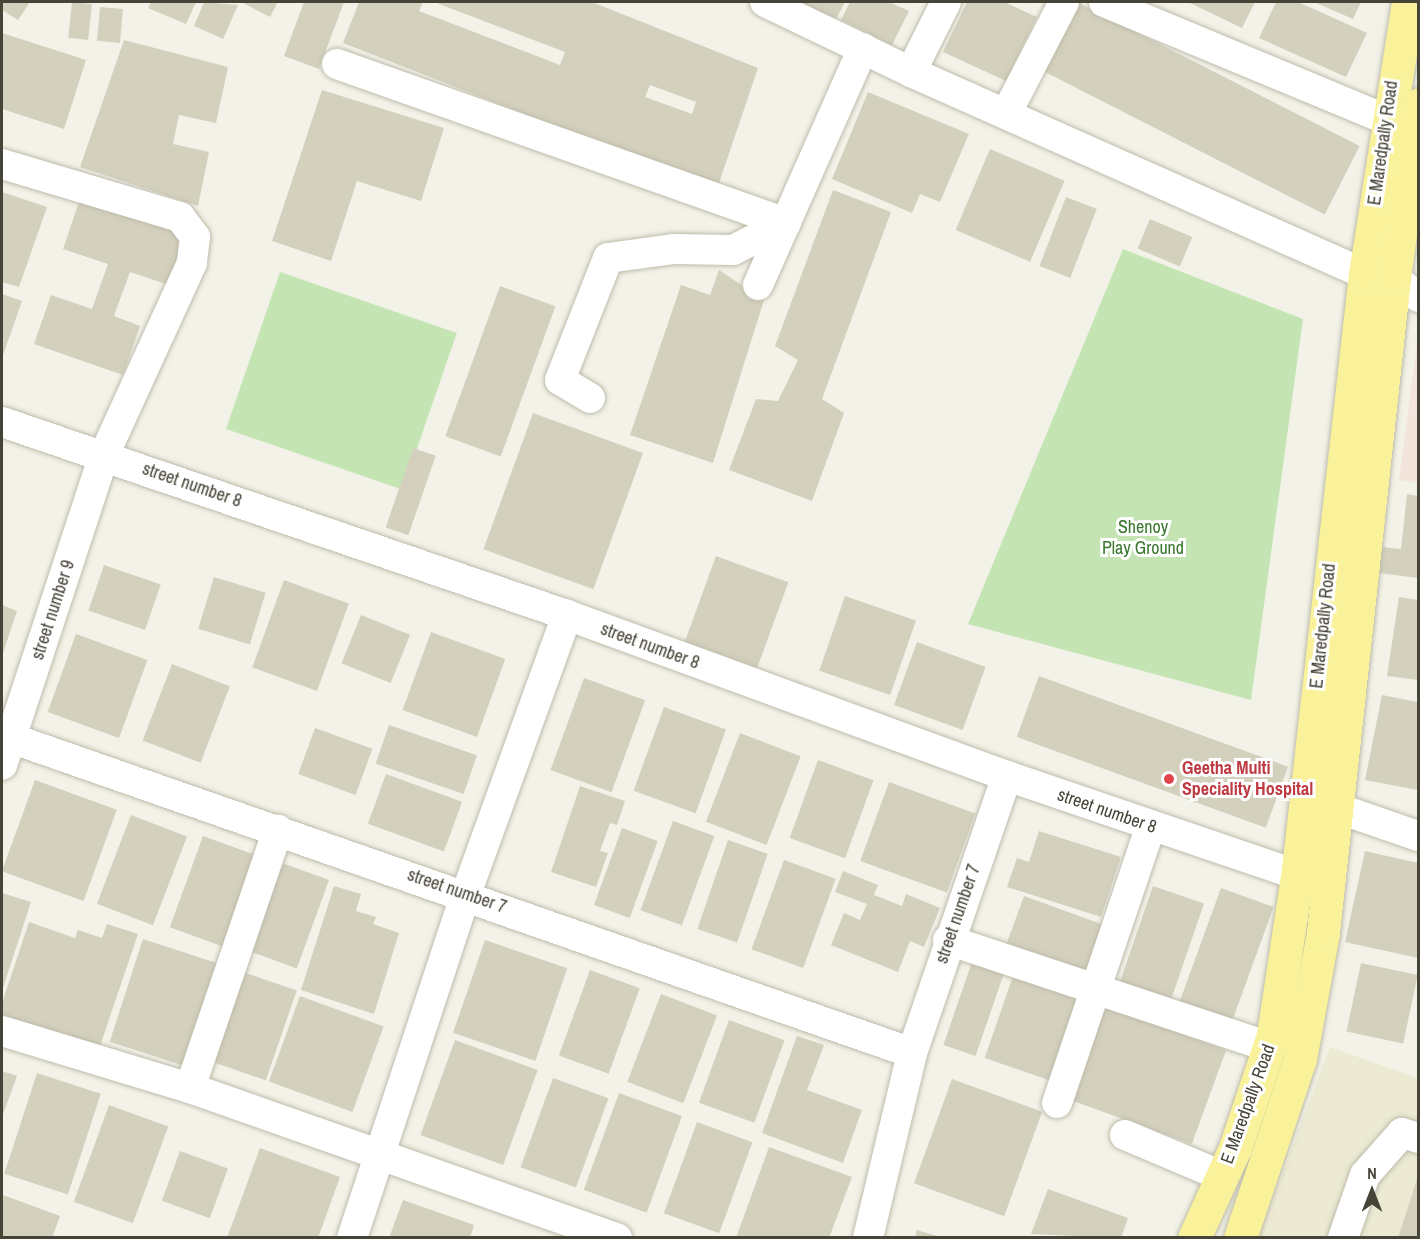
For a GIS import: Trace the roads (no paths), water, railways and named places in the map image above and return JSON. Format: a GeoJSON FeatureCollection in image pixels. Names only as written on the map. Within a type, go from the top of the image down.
{"type":"FeatureCollection","features":[{"type":"Feature","properties":{"kind":"main road","name":"E Maredpally Road"},"geometry":{"type":"LineString","coordinates":[[1194,1238],[1222,1176],[1269,1047],[1297,875],[1328,583],[1392,283],[1387,120],[1408,2]]}},
{"type":"Feature","properties":{"kind":"main road","name":"E Maredpally Road"},"geometry":{"type":"LineString","coordinates":[[1240,1238],[1300,1059],[1323,932],[1392,283],[1419,105]]}},
{"type":"Feature","properties":{"kind":"main road"},"geometry":{"type":"LineString","coordinates":[[1328,583],[1360,588]]}},
{"type":"Feature","properties":{"kind":"street"},"geometry":{"type":"LineString","coordinates":[[765,2],[911,72],[1392,283]]}},
{"type":"Feature","properties":{"kind":"street"},"geometry":{"type":"LineString","coordinates":[[911,72],[946,2]]}},
{"type":"Feature","properties":{"kind":"street"},"geometry":{"type":"LineString","coordinates":[[1006,114],[1064,2]]}},
{"type":"Feature","properties":{"kind":"street"},"geometry":{"type":"LineString","coordinates":[[1104,2],[1146,10],[1387,120]]}},
{"type":"Feature","properties":{"kind":"street"},"geometry":{"type":"LineString","coordinates":[[758,285],[863,48]]}},
{"type":"Feature","properties":{"kind":"street"},"geometry":{"type":"LineString","coordinates":[[337,64],[786,223]]}},
{"type":"Feature","properties":{"kind":"street","name":"street number 9"},"geometry":{"type":"LineString","coordinates":[[2,164],[180,217],[195,237],[192,263],[104,455],[4,746]]}},
{"type":"Feature","properties":{"kind":"street"},"geometry":{"type":"LineString","coordinates":[[590,398],[560,380],[608,258],[674,249],[733,250],[786,223]]}},
{"type":"Feature","properties":{"kind":"street","name":"street number 8"},"geometry":{"type":"LineString","coordinates":[[2,422],[567,615],[1007,776],[1297,875]]}},
{"type":"Feature","properties":{"kind":"street"},"geometry":{"type":"LineString","coordinates":[[352,1238],[466,894],[567,615]]}},
{"type":"Feature","properties":{"kind":"street","name":"street number 7"},"geometry":{"type":"LineString","coordinates":[[4,746],[278,830],[466,894],[912,1053]]}},
{"type":"Feature","properties":{"kind":"street","name":"street number 7"},"geometry":{"type":"LineString","coordinates":[[868,1238],[912,1053],[948,940],[1007,776]]}},
{"type":"Feature","properties":{"kind":"street"},"geometry":{"type":"LineString","coordinates":[[1337,808],[1419,836]]}},
{"type":"Feature","properties":{"kind":"street"},"geometry":{"type":"LineString","coordinates":[[1057,1103],[1097,991],[1151,826]]}},
{"type":"Feature","properties":{"kind":"street"},"geometry":{"type":"LineString","coordinates":[[190,1088],[278,830]]}},
{"type":"Feature","properties":{"kind":"street"},"geometry":{"type":"LineString","coordinates":[[948,940],[1269,1047]]}},
{"type":"Feature","properties":{"kind":"street"},"geometry":{"type":"LineString","coordinates":[[2,1031],[190,1088],[617,1238]]}},
{"type":"Feature","properties":{"kind":"street"},"geometry":{"type":"LineString","coordinates":[[1343,1238],[1365,1175],[1402,1133],[1419,1138]]}},
{"type":"Feature","properties":{"kind":"street"},"geometry":{"type":"LineString","coordinates":[[1125,1135],[1222,1176]]}},
{"type":"Feature","properties":{"kind":"place","name":"Geetha Multi Speciality Hospital"},"geometry":{"type":"Point","coordinates":[1169,779]}},
{"type":"Feature","properties":{"kind":"park label","name":"Shenoy Play Ground"},"geometry":{"type":"Point","coordinates":[1143,538]}}]}
